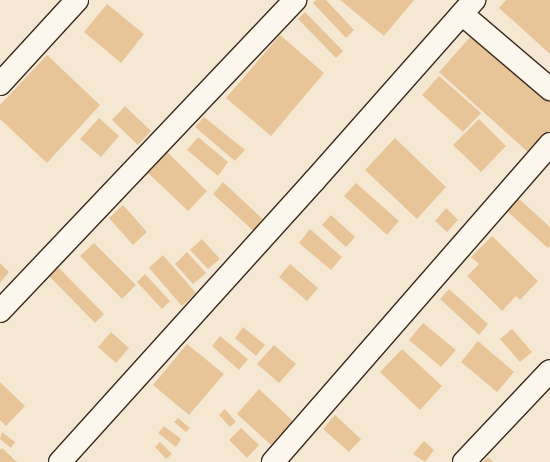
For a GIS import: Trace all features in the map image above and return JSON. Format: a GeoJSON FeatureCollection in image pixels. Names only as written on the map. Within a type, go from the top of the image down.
{"type":"FeatureCollection","features":[{"type":"Feature","properties":{"kind":"street"},"geometry":{"type":"LineString","coordinates":[[0,84],[77,0]]}},
{"type":"Feature","properties":{"kind":"street"},"geometry":{"type":"LineString","coordinates":[[0,311],[295,0]]}},
{"type":"Feature","properties":{"kind":"street"},"geometry":{"type":"LineString","coordinates":[[60,462],[319,176],[468,7],[550,89]]}},
{"type":"Feature","properties":{"kind":"street"},"geometry":{"type":"LineString","coordinates":[[273,462],[550,144]]}},
{"type":"Feature","properties":{"kind":"street"},"geometry":{"type":"LineString","coordinates":[[464,462],[550,371]]}},
{"type":"Feature","properties":{"kind":"building"},"geometry":{"type":"Polygon","coordinates":[[[316,0],[326,0],[354,30],[346,38],[313,3],[316,0]]]}},
{"type":"Feature","properties":{"kind":"building"},"geometry":{"type":"Polygon","coordinates":[[[340,0],[414,0],[384,36],[340,0]]]}},
{"type":"Feature","properties":{"kind":"building"},"geometry":{"type":"Polygon","coordinates":[[[506,0],[550,0],[550,54],[499,8],[506,0]]]}},
{"type":"Feature","properties":{"kind":"building"},"geometry":{"type":"Polygon","coordinates":[[[107,4],[144,34],[121,63],[84,32],[107,4]]]}},
{"type":"Feature","properties":{"kind":"building"},"geometry":{"type":"Polygon","coordinates":[[[305,12],[343,51],[336,58],[298,19],[305,12]]]}},
{"type":"Feature","properties":{"kind":"building"},"geometry":{"type":"Polygon","coordinates":[[[473,34],[550,103],[550,131],[530,154],[439,72],[473,34]]]}},
{"type":"Feature","properties":{"kind":"building"},"geometry":{"type":"Polygon","coordinates":[[[280,35],[324,73],[271,136],[226,98],[280,35]]]}},
{"type":"Feature","properties":{"kind":"building"},"geometry":{"type":"Polygon","coordinates":[[[47,55],[100,105],[47,163],[0,119],[0,105],[47,55]]]}},
{"type":"Feature","properties":{"kind":"building"},"geometry":{"type":"Polygon","coordinates":[[[439,76],[481,113],[463,132],[422,95],[439,76]]]}},
{"type":"Feature","properties":{"kind":"building"},"geometry":{"type":"Polygon","coordinates":[[[125,106],[151,131],[138,145],[112,120],[125,106]]]}},
{"type":"Feature","properties":{"kind":"building"},"geometry":{"type":"Polygon","coordinates":[[[204,117],[245,150],[235,161],[195,127],[204,117]]]}},
{"type":"Feature","properties":{"kind":"building"},"geometry":{"type":"Polygon","coordinates":[[[99,118],[119,136],[101,157],[80,139],[99,118]]]}},
{"type":"Feature","properties":{"kind":"building"},"geometry":{"type":"Polygon","coordinates":[[[479,119],[506,146],[481,172],[453,145],[479,119]]]}},
{"type":"Feature","properties":{"kind":"building"},"geometry":{"type":"Polygon","coordinates":[[[198,137],[228,162],[218,176],[187,150],[198,137]]]}},
{"type":"Feature","properties":{"kind":"building"},"geometry":{"type":"Polygon","coordinates":[[[395,138],[446,187],[417,219],[365,170],[395,138]]]}},
{"type":"Feature","properties":{"kind":"building"},"geometry":{"type":"Polygon","coordinates":[[[166,151],[207,191],[188,211],[147,172],[166,151]]]}},
{"type":"Feature","properties":{"kind":"building"},"geometry":{"type":"Polygon","coordinates":[[[223,182],[268,224],[258,235],[213,194],[223,182]]]}},
{"type":"Feature","properties":{"kind":"building"},"geometry":{"type":"Polygon","coordinates":[[[356,183],[399,221],[387,235],[344,196],[356,183]]]}},
{"type":"Feature","properties":{"kind":"building"},"geometry":{"type":"Polygon","coordinates":[[[518,198],[550,227],[550,246],[548,248],[507,211],[518,198]]]}},
{"type":"Feature","properties":{"kind":"building"},"geometry":{"type":"Polygon","coordinates":[[[123,205],[147,232],[133,245],[109,218],[123,205]]]}},
{"type":"Feature","properties":{"kind":"building"},"geometry":{"type":"Polygon","coordinates":[[[446,208],[458,220],[447,232],[435,221],[446,208]]]}},
{"type":"Feature","properties":{"kind":"building"},"geometry":{"type":"Polygon","coordinates":[[[331,215],[355,237],[346,247],[322,225],[331,215]]]}},
{"type":"Feature","properties":{"kind":"building"},"geometry":{"type":"Polygon","coordinates":[[[310,229],[342,257],[331,270],[299,243],[310,229]]]}},
{"type":"Feature","properties":{"kind":"building"},"geometry":{"type":"Polygon","coordinates":[[[492,236],[538,281],[520,300],[516,296],[502,311],[467,276],[479,264],[471,257],[492,236]]]}},
{"type":"Feature","properties":{"kind":"building"},"geometry":{"type":"Polygon","coordinates":[[[202,239],[220,259],[208,269],[190,250],[202,239]]]}},
{"type":"Feature","properties":{"kind":"building"},"geometry":{"type":"Polygon","coordinates":[[[94,243],[136,285],[122,299],[80,256],[94,243]]]}},
{"type":"Feature","properties":{"kind":"building"},"geometry":{"type":"Polygon","coordinates":[[[187,252],[206,273],[193,284],[175,264],[187,252]]]}},
{"type":"Feature","properties":{"kind":"building"},"geometry":{"type":"Polygon","coordinates":[[[163,255],[196,293],[182,306],[149,268],[163,255]]]}},
{"type":"Feature","properties":{"kind":"building"},"geometry":{"type":"Polygon","coordinates":[[[0,263],[9,272],[0,283],[0,263]]]}},
{"type":"Feature","properties":{"kind":"building"},"geometry":{"type":"Polygon","coordinates":[[[290,264],[318,288],[307,301],[279,277],[290,264]]]}},
{"type":"Feature","properties":{"kind":"building"},"geometry":{"type":"Polygon","coordinates":[[[57,266],[104,314],[95,323],[48,275],[57,266]]]}},
{"type":"Feature","properties":{"kind":"building"},"geometry":{"type":"Polygon","coordinates":[[[145,274],[170,301],[162,309],[137,282],[145,274]]]}},
{"type":"Feature","properties":{"kind":"building"},"geometry":{"type":"Polygon","coordinates":[[[449,289],[488,324],[479,335],[440,299],[449,289]]]}},
{"type":"Feature","properties":{"kind":"building"},"geometry":{"type":"Polygon","coordinates":[[[423,323],[456,350],[441,367],[409,340],[423,323]]]}},
{"type":"Feature","properties":{"kind":"building"},"geometry":{"type":"Polygon","coordinates":[[[243,327],[265,345],[256,356],[235,338],[243,327]]]}},
{"type":"Feature","properties":{"kind":"building"},"geometry":{"type":"Polygon","coordinates":[[[512,329],[532,352],[520,362],[500,339],[512,329]]]}},
{"type":"Feature","properties":{"kind":"building"},"geometry":{"type":"Polygon","coordinates":[[[111,332],[129,348],[116,363],[98,347],[111,332]]]}},
{"type":"Feature","properties":{"kind":"building"},"geometry":{"type":"Polygon","coordinates":[[[220,336],[248,359],[239,370],[212,346],[220,336]]]}},
{"type":"Feature","properties":{"kind":"building"},"geometry":{"type":"Polygon","coordinates":[[[478,341],[514,372],[497,392],[461,362],[478,341]]]}},
{"type":"Feature","properties":{"kind":"building"},"geometry":{"type":"Polygon","coordinates":[[[187,344],[224,374],[189,415],[153,385],[187,344]]]}},
{"type":"Feature","properties":{"kind":"building"},"geometry":{"type":"Polygon","coordinates":[[[274,345],[296,364],[279,383],[257,364],[274,345]]]}},
{"type":"Feature","properties":{"kind":"building"},"geometry":{"type":"Polygon","coordinates":[[[402,349],[442,386],[420,410],[380,372],[402,349]]]}},
{"type":"Feature","properties":{"kind":"building"},"geometry":{"type":"Polygon","coordinates":[[[0,382],[25,406],[6,426],[0,420],[0,382]]]}},
{"type":"Feature","properties":{"kind":"building"},"geometry":{"type":"Polygon","coordinates":[[[259,389],[293,421],[271,445],[237,414],[259,389]]]}},
{"type":"Feature","properties":{"kind":"building"},"geometry":{"type":"Polygon","coordinates":[[[225,409],[236,422],[230,427],[219,415],[225,409]]]}},
{"type":"Feature","properties":{"kind":"building"},"geometry":{"type":"Polygon","coordinates":[[[335,415],[361,439],[349,452],[323,429],[335,415]]]}},
{"type":"Feature","properties":{"kind":"building"},"geometry":{"type":"Polygon","coordinates":[[[178,418],[190,428],[186,432],[174,422],[178,418]]]}},
{"type":"Feature","properties":{"kind":"building"},"geometry":{"type":"Polygon","coordinates":[[[164,426],[181,439],[176,447],[158,433],[164,426]]]}},
{"type":"Feature","properties":{"kind":"building"},"geometry":{"type":"Polygon","coordinates":[[[241,428],[259,445],[247,458],[229,440],[241,428]]]}},
{"type":"Feature","properties":{"kind":"building"},"geometry":{"type":"Polygon","coordinates":[[[2,432],[15,442],[11,448],[0,439],[2,432]]]}},
{"type":"Feature","properties":{"kind":"building"},"geometry":{"type":"Polygon","coordinates":[[[424,441],[434,450],[425,462],[413,454],[424,441]]]}},
{"type":"Feature","properties":{"kind":"building"},"geometry":{"type":"Polygon","coordinates":[[[160,442],[172,454],[166,459],[155,447],[160,442]]]}},
{"type":"Feature","properties":{"kind":"building"},"geometry":{"type":"Polygon","coordinates":[[[2,448],[17,462],[0,462],[0,450],[2,448]]]}},
{"type":"Feature","properties":{"kind":"building"},"geometry":{"type":"Polygon","coordinates":[[[488,457],[493,462],[483,462],[488,457]]]}}]}
